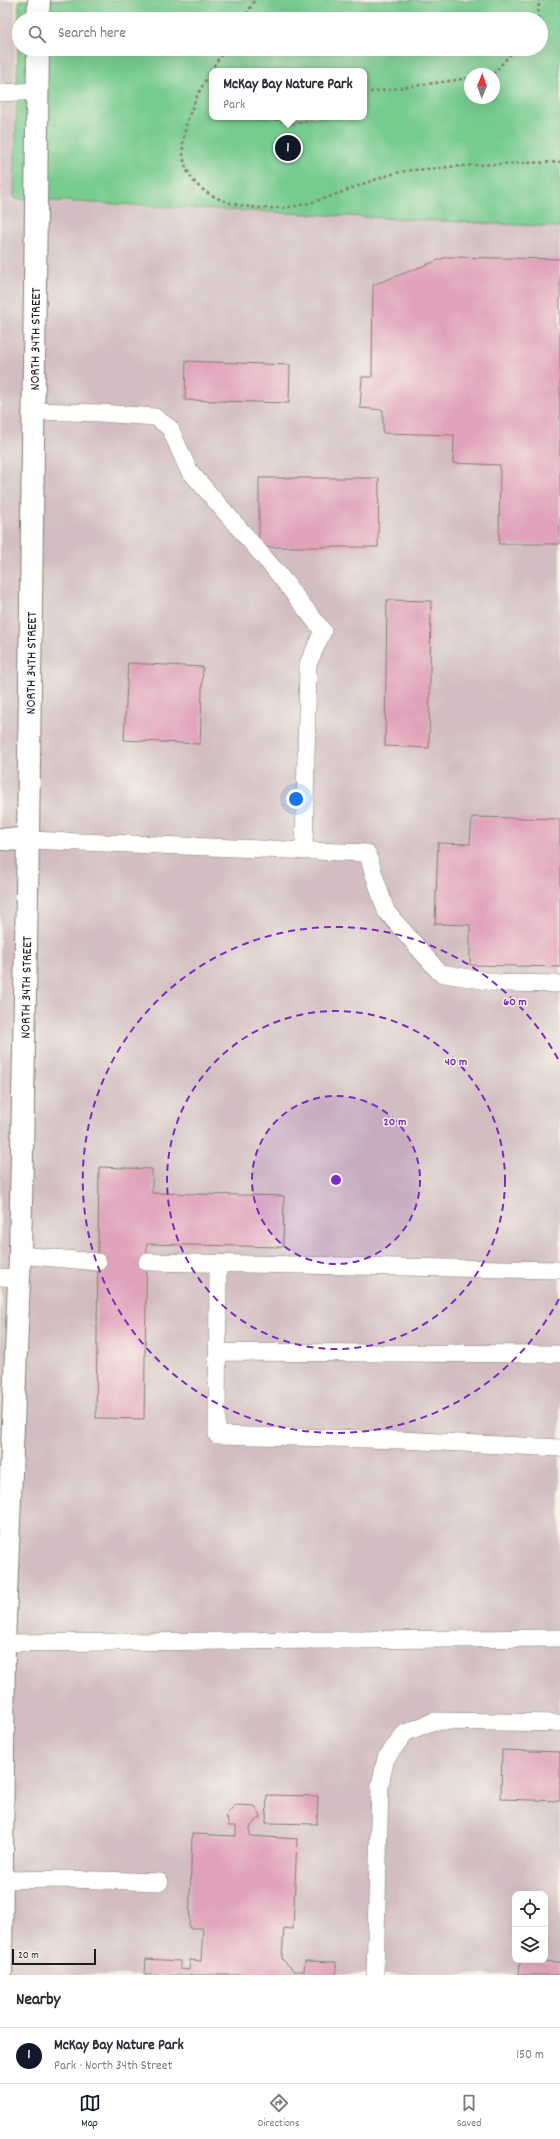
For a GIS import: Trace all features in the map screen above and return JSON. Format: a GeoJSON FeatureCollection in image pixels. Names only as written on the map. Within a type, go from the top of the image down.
{"type":"FeatureCollection","features":[{"type":"Feature","properties":{"kind":"street"},"geometry":{"type":"LineString","coordinates":[[38,12],[39,0]]}},
{"type":"Feature","properties":{"kind":"street","name":"NORTH 34TH STREET"},"geometry":{"type":"LineString","coordinates":[[1,1975],[9,1278],[20,1255],[28,840],[38,56]]}},
{"type":"Feature","properties":{"kind":"street"},"geometry":{"type":"LineString","coordinates":[[0,839],[28,840]]}},
{"type":"Feature","properties":{"kind":"lane"},"geometry":{"type":"LineString","coordinates":[[0,92],[38,92]]}},
{"type":"Feature","properties":{"kind":"lane"},"geometry":{"type":"LineString","coordinates":[[34,410],[155,417],[170,428],[188,469],[276,571],[323,631],[308,664],[304,850]]}},
{"type":"Feature","properties":{"kind":"lane"},"geometry":{"type":"LineString","coordinates":[[28,840],[367,853],[386,911],[440,973],[499,983],[560,984]]}},
{"type":"Feature","properties":{"kind":"lane"},"geometry":{"type":"LineString","coordinates":[[20,1255],[98,1262]]}},
{"type":"Feature","properties":{"kind":"lane"},"geometry":{"type":"LineString","coordinates":[[147,1262],[560,1270]]}},
{"type":"Feature","properties":{"kind":"lane"},"geometry":{"type":"LineString","coordinates":[[218,1263],[217,1435],[401,1440],[560,1448]]}},
{"type":"Feature","properties":{"kind":"lane"},"geometry":{"type":"LineString","coordinates":[[218,1352],[560,1354]]}},
{"type":"Feature","properties":{"kind":"lane"},"geometry":{"type":"LineString","coordinates":[[4,1643],[560,1638]]}},
{"type":"Feature","properties":{"kind":"lane"},"geometry":{"type":"LineString","coordinates":[[375,1975],[380,1785],[386,1758],[405,1733],[434,1721],[560,1723]]}},
{"type":"Feature","properties":{"kind":"lane"},"geometry":{"type":"LineString","coordinates":[[2,1880],[67,1879],[160,1882]]}},
{"type":"Feature","properties":{"kind":"path"},"geometry":{"type":"LineString","coordinates":[[247,12],[255,0]]}},
{"type":"Feature","properties":{"kind":"path"},"geometry":{"type":"LineString","coordinates":[[538,12],[539,0]]}},
{"type":"Feature","properties":{"kind":"path"},"geometry":{"type":"LineString","coordinates":[[213,66],[220,56]]}},
{"type":"Feature","properties":{"kind":"path"},"geometry":{"type":"LineString","coordinates":[[498,68],[509,56]]}},
{"type":"Feature","properties":{"kind":"path"},"geometry":{"type":"LineString","coordinates":[[209,72],[204,80],[186,123],[183,153],[188,175],[202,190],[221,200],[247,207],[278,208],[309,202],[400,172],[499,163],[560,162]]}},
{"type":"Feature","properties":{"kind":"path"},"geometry":{"type":"LineString","coordinates":[[367,93],[464,79]]}},
{"type":"Feature","properties":{"kind":"path"},"geometry":{"type":"LineString","coordinates":[[277,120],[296,124],[309,120]]}},
{"type":"Feature","properties":{"kind":"shaded area"},"geometry":{"type":"Polygon","coordinates":[[[0,0],[15,0],[15,12],[12,12],[12,56],[15,56],[14,199],[5,200],[560,227],[560,1975],[0,1975],[0,0]]]}},
{"type":"Feature","properties":{"kind":"green space"},"geometry":{"type":"Polygon","coordinates":[[[19,0],[560,0],[560,227],[14,199],[18,56],[548,56],[548,12],[19,12],[19,0]]]}},
{"type":"Feature","properties":{"kind":"building"},"geometry":{"type":"Polygon","coordinates":[[[447,257],[560,259],[560,544],[499,544],[500,465],[453,463],[454,435],[383,433],[383,410],[360,408],[362,377],[372,377],[373,285],[447,257]]]}},
{"type":"Feature","properties":{"kind":"building"},"geometry":{"type":"Polygon","coordinates":[[[186,361],[290,365],[289,403],[185,400],[186,361]]]}},
{"type":"Feature","properties":{"kind":"building"},"geometry":{"type":"Polygon","coordinates":[[[259,478],[379,478],[378,547],[259,547],[259,478]]]}},
{"type":"Feature","properties":{"kind":"building"},"geometry":{"type":"Polygon","coordinates":[[[387,600],[431,601],[429,748],[385,746],[387,600]]]}},
{"type":"Feature","properties":{"kind":"building"},"geometry":{"type":"Polygon","coordinates":[[[128,663],[203,667],[200,744],[124,740],[128,663]]]}},
{"type":"Feature","properties":{"kind":"building"},"geometry":{"type":"Polygon","coordinates":[[[472,817],[560,819],[560,967],[470,965],[470,925],[435,924],[438,843],[470,844],[472,817]]]}},
{"type":"Feature","properties":{"kind":"building"},"geometry":{"type":"Polygon","coordinates":[[[99,1167],[152,1169],[152,1193],[284,1196],[283,1247],[147,1244],[144,1419],[96,1418],[99,1167]]]}},
{"type":"Feature","properties":{"kind":"building"},"geometry":{"type":"Polygon","coordinates":[[[502,1750],[560,1752],[560,1801],[501,1799],[502,1750]]]}},
{"type":"Feature","properties":{"kind":"building"},"geometry":{"type":"Polygon","coordinates":[[[267,1795],[318,1796],[317,1824],[266,1823],[267,1795]]]}},
{"type":"Feature","properties":{"kind":"building"},"geometry":{"type":"Polygon","coordinates":[[[235,1805],[255,1806],[261,1817],[250,1827],[250,1836],[297,1839],[293,1929],[284,1928],[282,1959],[294,1971],[304,1971],[305,1961],[336,1962],[336,1975],[145,1975],[146,1959],[180,1961],[180,1969],[189,1970],[190,1960],[201,1961],[203,1928],[189,1928],[192,1834],[236,1836],[236,1826],[229,1826],[226,1815],[235,1805]]]}},
{"type":"Feature","properties":{"kind":"building"},"geometry":{"type":"Polygon","coordinates":[[[560,1962],[560,1975],[519,1975],[520,1963],[560,1962]]]}},
{"type":"Feature","properties":{"kind":"place","name":"McKay Bay Nature Park"},"geometry":{"type":"Point","coordinates":[288,148]}}]}
